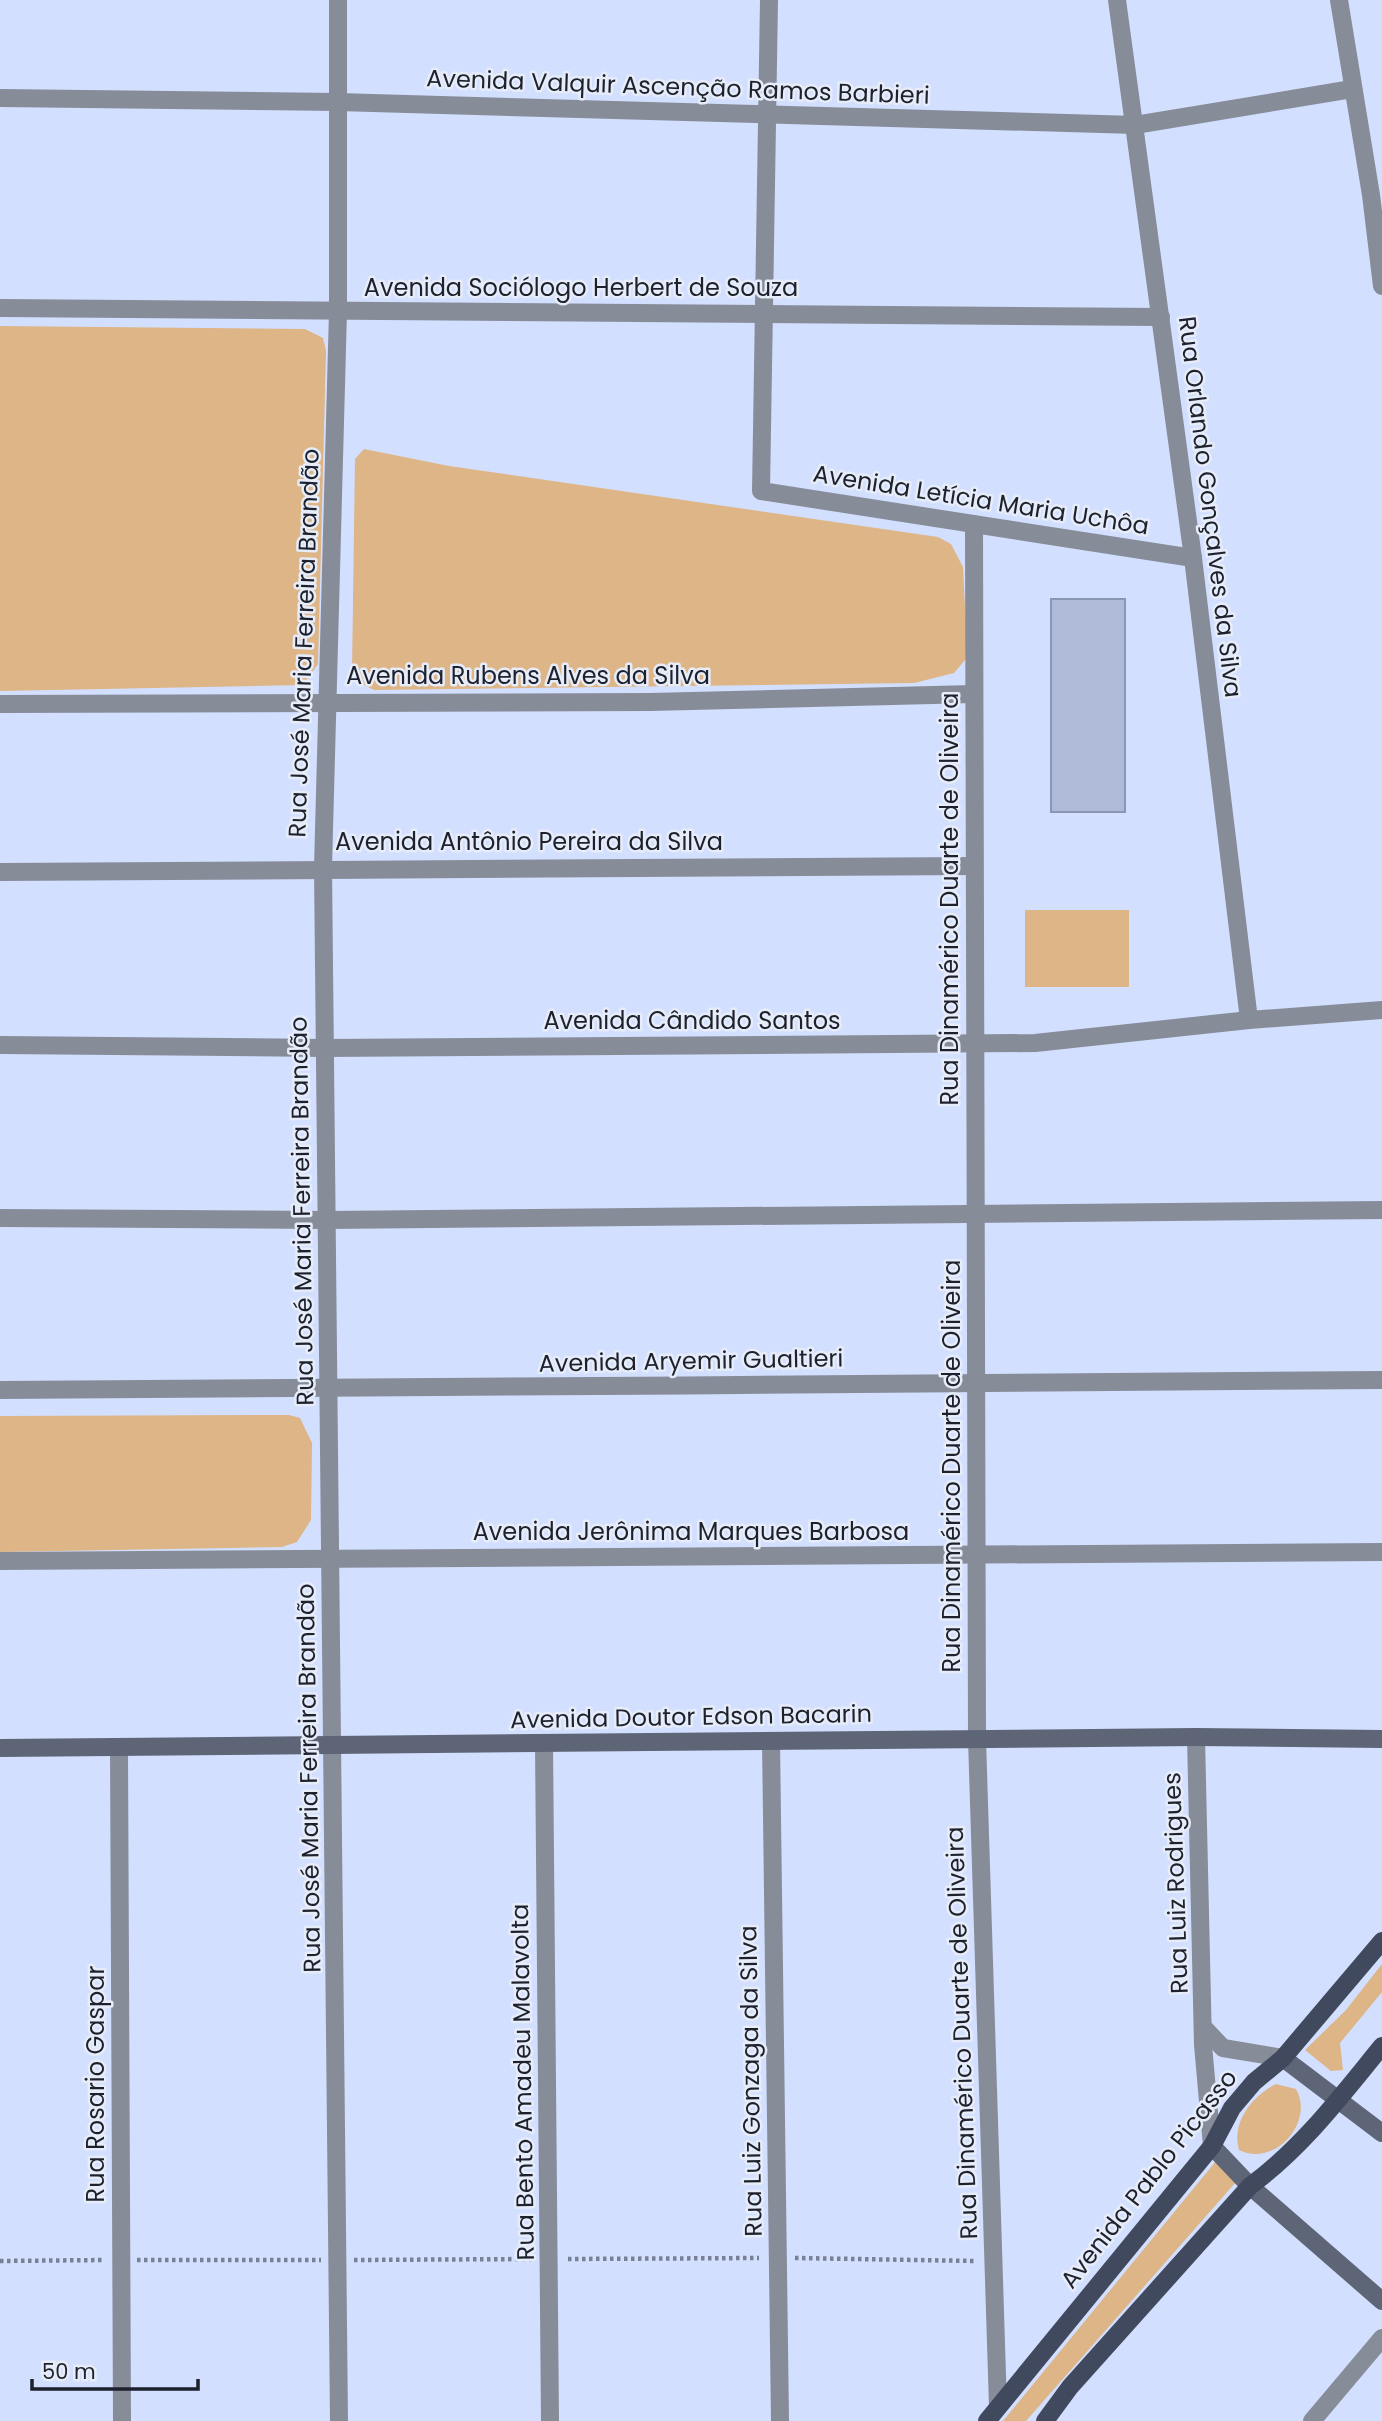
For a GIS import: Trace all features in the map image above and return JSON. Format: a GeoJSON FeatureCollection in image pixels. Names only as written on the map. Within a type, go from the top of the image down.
{"type":"FeatureCollection","features":[{"type":"Feature","properties":{"kind":"main road","name":"Avenida Pablo Picasso"},"geometry":{"type":"LineString","coordinates":[[993,2414],[1212,2146],[1232,2108],[1254,2082],[1283,2058],[1382,1941]]}},
{"type":"Feature","properties":{"kind":"main road"},"geometry":{"type":"LineString","coordinates":[[1045,2421],[1070,2387],[1250,2186],[1284,2161],[1339,2100],[1382,2046]]}},
{"type":"Feature","properties":{"kind":"street","name":"Rua José Maria Ferreira Brandão"},"geometry":{"type":"LineString","coordinates":[[338,0],[338,311],[323,867],[339,2421]]}},
{"type":"Feature","properties":{"kind":"street"},"geometry":{"type":"LineString","coordinates":[[764,314],[769,0]]}},
{"type":"Feature","properties":{"kind":"street","name":"Rua Orlando Gonçalves da Silva"},"geometry":{"type":"LineString","coordinates":[[1118,0],[1193,558],[1248,1020]]}},
{"type":"Feature","properties":{"kind":"street"},"geometry":{"type":"LineString","coordinates":[[1339,0],[1352,89],[1377,195],[1382,286]]}},
{"type":"Feature","properties":{"kind":"street","name":"Avenida Valquir Ascenção Ramos Barbieri"},"geometry":{"type":"LineString","coordinates":[[0,98],[338,102],[1135,125],[1352,89]]}},
{"type":"Feature","properties":{"kind":"street","name":"Avenida Sociólogo Herbert de Souza"},"geometry":{"type":"LineString","coordinates":[[0,308],[1161,317]]}},
{"type":"Feature","properties":{"kind":"street","name":"Avenida Letícia Maria Uchôa"},"geometry":{"type":"LineString","coordinates":[[764,314],[761,491],[1193,558]]}},
{"type":"Feature","properties":{"kind":"street","name":"Rua Dinamérico Duarte de Oliveira"},"geometry":{"type":"LineString","coordinates":[[974,524],[977,1739],[994,2261],[993,2414]]}},
{"type":"Feature","properties":{"kind":"street","name":"Avenida Rubens Alves da Silva"},"geometry":{"type":"LineString","coordinates":[[0,704],[637,702],[973,694]]}},
{"type":"Feature","properties":{"kind":"street","name":"Avenida Antônio Pereira da Silva"},"geometry":{"type":"LineString","coordinates":[[0,872],[323,867],[974,866]]}},
{"type":"Feature","properties":{"kind":"street","name":"Avenida Cândido Santos"},"geometry":{"type":"LineString","coordinates":[[0,1045],[325,1048],[1035,1043],[1248,1020],[1382,1010]]}},
{"type":"Feature","properties":{"kind":"street"},"geometry":{"type":"LineString","coordinates":[[0,1218],[327,1220],[975,1211],[1382,1210]]}},
{"type":"Feature","properties":{"kind":"street","name":"Avenida Aryemir Gualtieri"},"geometry":{"type":"LineString","coordinates":[[0,1390],[329,1390],[976,1381],[1382,1380]]}},
{"type":"Feature","properties":{"kind":"street","name":"Avenida Jerônima Marques Barbosa"},"geometry":{"type":"LineString","coordinates":[[0,1561],[1382,1552]]}},
{"type":"Feature","properties":{"kind":"street","name":"Avenida Doutor Edson Bacarin"},"geometry":{"type":"LineString","coordinates":[[0,1748],[1196,1737],[1382,1739]]}},
{"type":"Feature","properties":{"kind":"street","name":"Rua Luiz Rodrigues"},"geometry":{"type":"LineString","coordinates":[[1196,1737],[1205,2028],[1202,2045],[1212,2146]]}},
{"type":"Feature","properties":{"kind":"street","name":"Rua Luiz Gonzaga da Silva"},"geometry":{"type":"LineString","coordinates":[[771,1741],[780,2421]]}},
{"type":"Feature","properties":{"kind":"street","name":"Rua Bento Amadeu Malavolta"},"geometry":{"type":"LineString","coordinates":[[544,1743],[550,2421]]}},
{"type":"Feature","properties":{"kind":"street","name":"Rua Rosario Gaspar"},"geometry":{"type":"LineString","coordinates":[[119,1747],[122,2421]]}},
{"type":"Feature","properties":{"kind":"street","name":"Rua Luiz Rodrigues"},"geometry":{"type":"LineString","coordinates":[[1205,2028],[1223,2048],[1283,2058]]}},
{"type":"Feature","properties":{"kind":"street"},"geometry":{"type":"LineString","coordinates":[[1283,2058],[1382,2133]]}},
{"type":"Feature","properties":{"kind":"street"},"geometry":{"type":"LineString","coordinates":[[1212,2146],[1250,2186],[1382,2301]]}},
{"type":"Feature","properties":{"kind":"street"},"geometry":{"type":"LineString","coordinates":[[1312,2421],[1382,2338]]}},
{"type":"Feature","properties":{"kind":"path"},"geometry":{"type":"LineString","coordinates":[[0,2261],[778,2258],[994,2261]]}},
{"type":"Feature","properties":{"kind":"shaded area"},"geometry":{"type":"Polygon","coordinates":[[[0,326],[305,329],[323,338],[326,351],[318,664],[303,685],[0,691],[0,326]]]}},
{"type":"Feature","properties":{"kind":"shaded area"},"geometry":{"type":"Polygon","coordinates":[[[364,449],[449,466],[938,537],[951,544],[963,567],[967,646],[965,660],[954,673],[914,683],[374,690],[360,683],[352,672],[355,459],[364,449]]]}},
{"type":"Feature","properties":{"kind":"shaded area"},"geometry":{"type":"Polygon","coordinates":[[[1025,910],[1129,910],[1129,987],[1025,987],[1025,910]]]}},
{"type":"Feature","properties":{"kind":"shaded area"},"geometry":{"type":"Polygon","coordinates":[[[289,1415],[300,1418],[312,1443],[311,1520],[297,1542],[282,1547],[0,1552],[0,1416],[289,1415]]]}},
{"type":"Feature","properties":{"kind":"shaded area"},"geometry":{"type":"Polygon","coordinates":[[[1382,1964],[1382,1992],[1340,2043],[1343,2070],[1331,2071],[1305,2050],[1346,2010],[1382,1964]]]}},
{"type":"Feature","properties":{"kind":"shaded area"},"geometry":{"type":"Polygon","coordinates":[[[1276,2084],[1296,2089],[1300,2115],[1296,2128],[1288,2139],[1265,2153],[1252,2154],[1239,2150],[1238,2130],[1246,2111],[1259,2095],[1276,2084]]]}},
{"type":"Feature","properties":{"kind":"shaded area"},"geometry":{"type":"Polygon","coordinates":[[[1216,2161],[1236,2182],[1026,2421],[1003,2421],[1216,2161]]]}},
{"type":"Feature","properties":{"kind":"building"},"geometry":{"type":"Polygon","coordinates":[[[1051,599],[1125,599],[1125,812],[1051,812],[1051,599]]]}}]}
